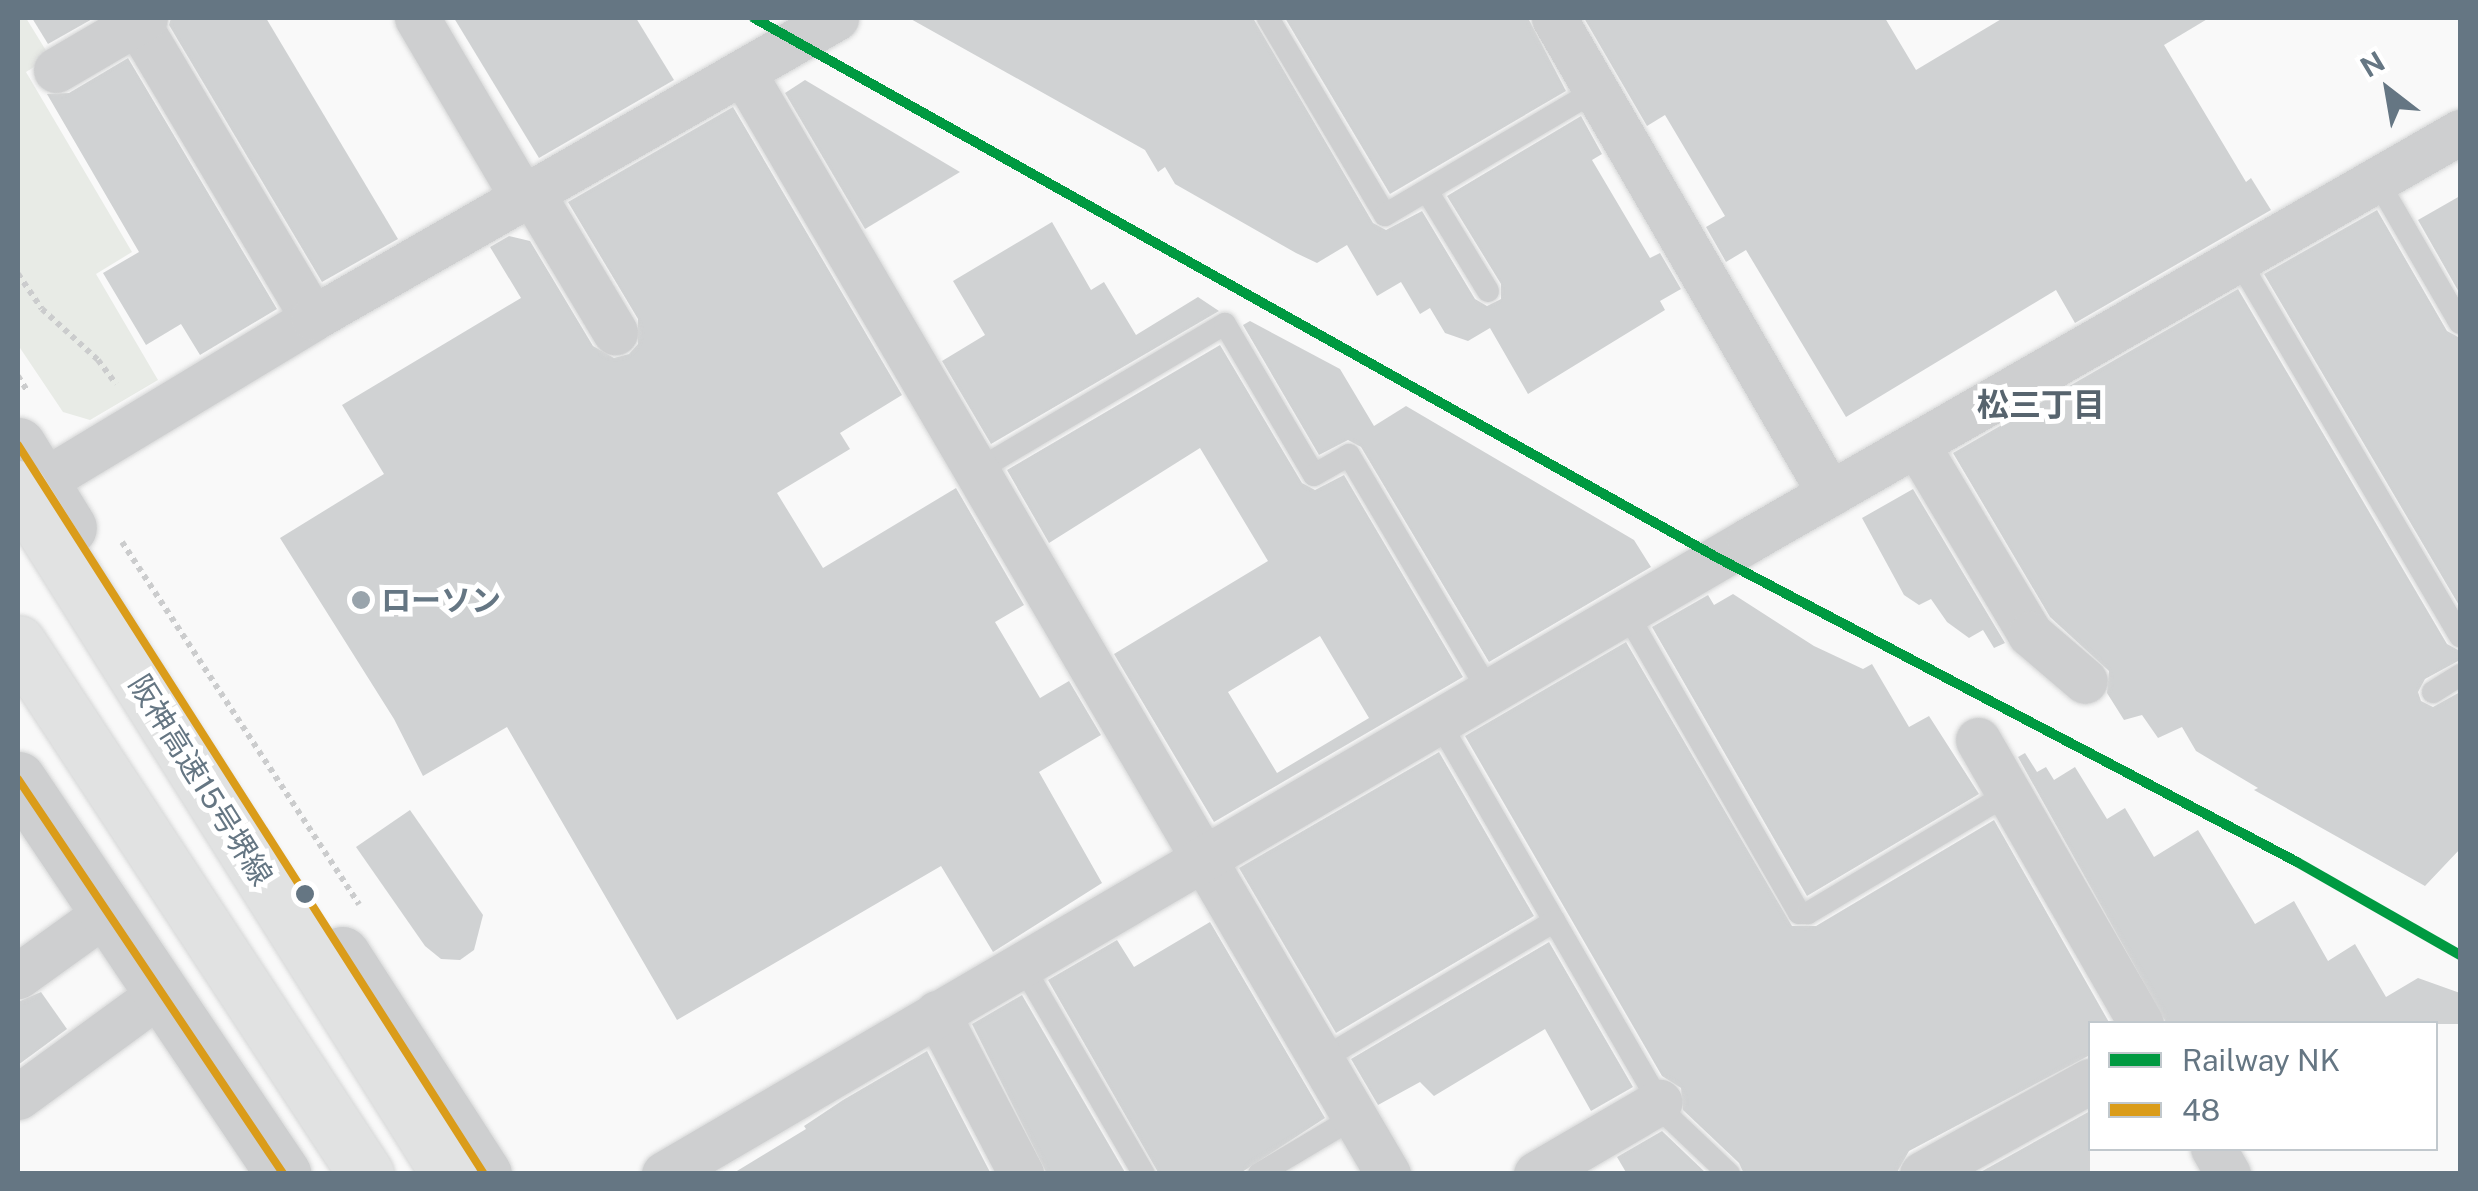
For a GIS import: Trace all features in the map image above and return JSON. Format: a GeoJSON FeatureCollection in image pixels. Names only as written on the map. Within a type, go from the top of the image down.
{"type":"FeatureCollection","features":[{"type":"Feature","properties":{"kind":"highway","name":"阪神高速15号堺線"},"geometry":{"type":"LineString","coordinates":[[37,470],[449,1174]]}},
{"type":"Feature","properties":{"kind":"highway"},"geometry":{"type":"LineString","coordinates":[[18,644],[366,1174]]}},
{"type":"Feature","properties":{"kind":"street"},"geometry":{"type":"LineString","coordinates":[[416,18],[615,332]]}},
{"type":"Feature","properties":{"kind":"street"},"geometry":{"type":"LineString","coordinates":[[484,1174],[37,470],[139,422],[836,18]]}},
{"type":"Feature","properties":{"kind":"street"},"geometry":{"type":"LineString","coordinates":[[1554,18],[1830,494]]}},
{"type":"Feature","properties":{"kind":"street"},"geometry":{"type":"LineString","coordinates":[[56,70],[141,20],[313,318]]}},
{"type":"Feature","properties":{"kind":"street"},"geometry":{"type":"LineString","coordinates":[[742,72],[1388,1174]]}},
{"type":"Feature","properties":{"kind":"street"},"geometry":{"type":"LineString","coordinates":[[664,1174],[1021,963],[2460,132]]}},
{"type":"Feature","properties":{"kind":"street"},"geometry":{"type":"LineString","coordinates":[[1918,445],[2030,634],[2085,681]]}},
{"type":"Feature","properties":{"kind":"street"},"geometry":{"type":"LineString","coordinates":[[1978,740],[2140,1021]]}},
{"type":"Feature","properties":{"kind":"street"},"geometry":{"type":"LineString","coordinates":[[18,779],[284,1174]]}},
{"type":"Feature","properties":{"kind":"street"},"geometry":{"type":"LineString","coordinates":[[18,976],[107,912]]}},
{"type":"Feature","properties":{"kind":"street"},"geometry":{"type":"LineString","coordinates":[[18,1098],[162,992]]}},
{"type":"Feature","properties":{"kind":"street"},"geometry":{"type":"LineString","coordinates":[[937,1012],[1021,1174]]}},
{"type":"Feature","properties":{"kind":"street"},"geometry":{"type":"LineString","coordinates":[[1922,1174],[2088,1082]]}},
{"type":"Feature","properties":{"kind":"street"},"geometry":{"type":"LineString","coordinates":[[1536,1174],[1659,1102]]}},
{"type":"Feature","properties":{"kind":"street"},"geometry":{"type":"LineString","coordinates":[[2216,1151],[2228,1174]]}},
{"type":"Feature","properties":{"kind":"lane"},"geometry":{"type":"LineString","coordinates":[[1268,18],[1386,215],[1596,90]]}},
{"type":"Feature","properties":{"kind":"lane"},"geometry":{"type":"LineString","coordinates":[[2377,180],[2460,323]]}},
{"type":"Feature","properties":{"kind":"lane"},"geometry":{"type":"LineString","coordinates":[[1427,191],[1488,292]]}},
{"type":"Feature","properties":{"kind":"lane"},"geometry":{"type":"LineString","coordinates":[[2238,259],[2460,636]]}},
{"type":"Feature","properties":{"kind":"lane"},"geometry":{"type":"LineString","coordinates":[[976,472],[1224,324],[1314,475],[1349,455],[1490,693]]}},
{"type":"Feature","properties":{"kind":"lane"},"geometry":{"type":"LineString","coordinates":[[1626,612],[1799,913],[1808,913],[2009,794]]}},
{"type":"Feature","properties":{"kind":"lane"},"geometry":{"type":"LineString","coordinates":[[2433,692],[2460,675]]}},
{"type":"Feature","properties":{"kind":"lane"},"geometry":{"type":"LineString","coordinates":[[1439,722],[1666,1114],[1729,1174]]}},
{"type":"Feature","properties":{"kind":"lane"},"geometry":{"type":"LineString","coordinates":[[1319,1060],[1554,921]]}},
{"type":"Feature","properties":{"kind":"lane"},"geometry":{"type":"LineString","coordinates":[[1021,963],[1144,1174]]}},
{"type":"Feature","properties":{"kind":"lane"},"geometry":{"type":"LineString","coordinates":[[1259,1174],[1353,1118]]}},
{"type":"Feature","properties":{"kind":"path"},"geometry":{"type":"LineString","coordinates":[[18,274],[42,309],[98,360],[139,422]]}},
{"type":"Feature","properties":{"kind":"path"},"geometry":{"type":"LineString","coordinates":[[18,376],[29,393]]}},
{"type":"Feature","properties":{"kind":"path"},"geometry":{"type":"LineString","coordinates":[[37,470],[362,908]]}},
{"type":"Feature","properties":{"kind":"shaded area"},"geometry":{"type":"Polygon","coordinates":[[[18,18],[26,18],[50,57],[26,72],[132,252],[96,274],[158,380],[90,420],[63,412],[18,345],[18,18]]]}},
{"type":"Feature","properties":{"kind":"building"},"geometry":{"type":"Polygon","coordinates":[[[32,18],[94,18],[48,44],[32,18]]]}},
{"type":"Feature","properties":{"kind":"building"},"geometry":{"type":"Polygon","coordinates":[[[171,18],[266,18],[398,239],[322,282],[169,25],[171,18]]]}},
{"type":"Feature","properties":{"kind":"building"},"geometry":{"type":"Polygon","coordinates":[[[454,18],[636,18],[674,80],[539,158],[454,18]]]}},
{"type":"Feature","properties":{"kind":"building"},"geometry":{"type":"Polygon","coordinates":[[[909,18],[1253,18],[1373,223],[1386,230],[1422,211],[1475,299],[1487,306],[1501,299],[1501,284],[1447,196],[1581,116],[1602,154],[1592,160],[1650,258],[1660,253],[1681,289],[1660,301],[1665,310],[1528,394],[1490,328],[1468,341],[1445,333],[1430,308],[1420,314],[1401,282],[1377,296],[1347,245],[1317,263],[1296,253],[1175,184],[1165,167],[1158,172],[1145,150],[909,18]]]}},
{"type":"Feature","properties":{"kind":"building"},"geometry":{"type":"Polygon","coordinates":[[[1285,18],[1528,18],[1566,91],[1390,194],[1285,18]]]}},
{"type":"Feature","properties":{"kind":"building"},"geometry":{"type":"Polygon","coordinates":[[[1584,18],[1885,18],[1916,70],[2003,18],[2209,18],[2164,45],[2246,182],[2251,178],[2271,210],[2075,323],[2056,290],[1846,417],[1746,250],[1726,262],[1706,227],[1725,216],[1665,115],[1647,126],[1584,18]]]}},
{"type":"Feature","properties":{"kind":"building"},"geometry":{"type":"Polygon","coordinates":[[[128,58],[277,309],[200,355],[181,324],[146,345],[103,273],[139,252],[47,94],[69,93],[128,58]]]}},
{"type":"Feature","properties":{"kind":"building"},"geometry":{"type":"Polygon","coordinates":[[[805,80],[960,172],[865,229],[785,93],[805,80]]]}},
{"type":"Feature","properties":{"kind":"building"},"geometry":{"type":"Polygon","coordinates":[[[733,107],[902,395],[840,433],[850,449],[777,493],[823,568],[956,488],[1024,605],[995,622],[1040,698],[1069,681],[1101,735],[1039,772],[1102,883],[993,952],[941,866],[677,1020],[507,727],[423,776],[394,719],[280,538],[384,474],[342,405],[521,298],[490,247],[509,236],[530,241],[593,346],[614,358],[629,354],[638,344],[638,319],[568,202],[733,107]]]}},
{"type":"Feature","properties":{"kind":"building"},"geometry":{"type":"Polygon","coordinates":[[[2460,196],[2460,294],[2418,220],[2460,196]]]}},
{"type":"Feature","properties":{"kind":"building"},"geometry":{"type":"Polygon","coordinates":[[[2377,210],[2447,331],[2460,338],[2460,607],[2264,274],[2377,210]]]}},
{"type":"Feature","properties":{"kind":"building"},"geometry":{"type":"Polygon","coordinates":[[[1052,222],[1091,290],[1104,282],[1136,335],[1198,297],[1219,311],[991,444],[942,361],[985,335],[953,281],[1052,222]]]}},
{"type":"Feature","properties":{"kind":"building"},"geometry":{"type":"Polygon","coordinates":[[[2238,289],[2447,644],[2460,651],[2460,660],[2425,679],[2418,692],[2421,701],[2433,707],[2460,692],[2460,849],[2425,886],[2254,790],[2258,788],[2196,751],[2182,727],[2158,738],[2142,715],[2124,720],[2107,693],[2109,671],[2050,617],[1953,453],[2238,289]]]}},
{"type":"Feature","properties":{"kind":"building"},"geometry":{"type":"Polygon","coordinates":[[[1250,321],[1340,369],[1374,426],[1406,406],[1634,540],[1651,567],[1489,662],[1361,447],[1348,440],[1319,455],[1243,325],[1250,321]]]}},
{"type":"Feature","properties":{"kind":"building"},"geometry":{"type":"Polygon","coordinates":[[[1220,345],[1302,483],[1315,490],[1344,475],[1463,677],[1214,822],[1114,654],[1268,561],[1200,448],[1049,543],[1007,470],[1220,345]],[[1320,636],[1228,692],[1277,773],[1369,718],[1320,636]]]}},
{"type":"Feature","properties":{"kind":"building"},"geometry":{"type":"Polygon","coordinates":[[[1913,489],[2005,643],[1994,648],[1983,630],[1969,638],[1947,622],[1931,599],[1919,605],[1904,595],[1862,518],[1913,489]]]}},
{"type":"Feature","properties":{"kind":"building"},"geometry":{"type":"Polygon","coordinates":[[[1733,594],[1814,646],[1863,669],[1872,664],[1909,727],[1929,716],[1979,794],[1807,896],[1652,627],[1708,595],[1714,605],[1733,594]]]}},
{"type":"Feature","properties":{"kind":"building"},"geometry":{"type":"Polygon","coordinates":[[[1626,642],[1792,926],[1816,926],[1994,820],[2108,1021],[2088,1021],[2088,1056],[1909,1151],[1896,1174],[1744,1174],[1739,1163],[1683,1110],[1681,1088],[1662,1076],[1465,736],[1626,642]]]}},
{"type":"Feature","properties":{"kind":"building"},"geometry":{"type":"Polygon","coordinates":[[[1439,752],[1534,916],[1336,1033],[1239,868],[1439,752]]]}},
{"type":"Feature","properties":{"kind":"building"},"geometry":{"type":"Polygon","coordinates":[[[2025,753],[2037,772],[2046,767],[2054,780],[2075,767],[2107,819],[2125,808],[2154,857],[2198,830],[2255,924],[2294,901],[2328,961],[2355,944],[2386,997],[2418,978],[2460,993],[2460,1024],[2165,1021],[2018,757],[2025,753]]]}},
{"type":"Feature","properties":{"kind":"building"},"geometry":{"type":"Polygon","coordinates":[[[410,810],[483,915],[474,950],[460,960],[441,959],[425,946],[356,847],[410,810]]]}},
{"type":"Feature","properties":{"kind":"building"},"geometry":{"type":"Polygon","coordinates":[[[1210,922],[1325,1118],[1239,1174],[1159,1174],[1048,980],[1117,940],[1134,967],[1210,922]]]}},
{"type":"Feature","properties":{"kind":"building"},"geometry":{"type":"Polygon","coordinates":[[[1549,942],[1633,1087],[1591,1111],[1545,1029],[1434,1096],[1420,1082],[1378,1105],[1351,1059],[1549,942]]]}},
{"type":"Feature","properties":{"kind":"building"},"geometry":{"type":"Polygon","coordinates":[[[41,992],[67,1029],[18,1065],[18,1002],[41,992]]]}},
{"type":"Feature","properties":{"kind":"building"},"geometry":{"type":"Polygon","coordinates":[[[1022,995],[1126,1174],[1047,1174],[972,1024],[1022,995]]]}},
{"type":"Feature","properties":{"kind":"building"},"geometry":{"type":"Polygon","coordinates":[[[927,1051],[991,1174],[732,1174],[806,1129],[804,1126],[843,1100],[927,1051]]]}},
{"type":"Feature","properties":{"kind":"building"},"geometry":{"type":"Polygon","coordinates":[[[2088,1112],[2090,1174],[1977,1174],[2088,1112]]]}},
{"type":"Feature","properties":{"kind":"building"},"geometry":{"type":"Polygon","coordinates":[[[1662,1131],[1707,1174],[1627,1174],[1617,1157],[1662,1131]]]}},
{"type":"Feature","properties":{"kind":"rail line","name":"NK"},"geometry":{"type":"LineString","coordinates":[[754,18],[1718,558],[2297,862],[2460,955]]}},
{"type":"Feature","properties":{"kind":"transit line","name":"48"},"geometry":{"type":"LineString","coordinates":[[18,445],[484,1174]]}},
{"type":"Feature","properties":{"kind":"transit line","name":"48"},"geometry":{"type":"LineString","coordinates":[[18,779],[283,1174]]}},
{"type":"Feature","properties":{"kind":"place","name":"ローソン"},"geometry":{"type":"Point","coordinates":[361,600]}},
{"type":"Feature","properties":{"kind":"district","name":"松三丁目"},"geometry":{"type":"Point","coordinates":[2041,405]}}]}
